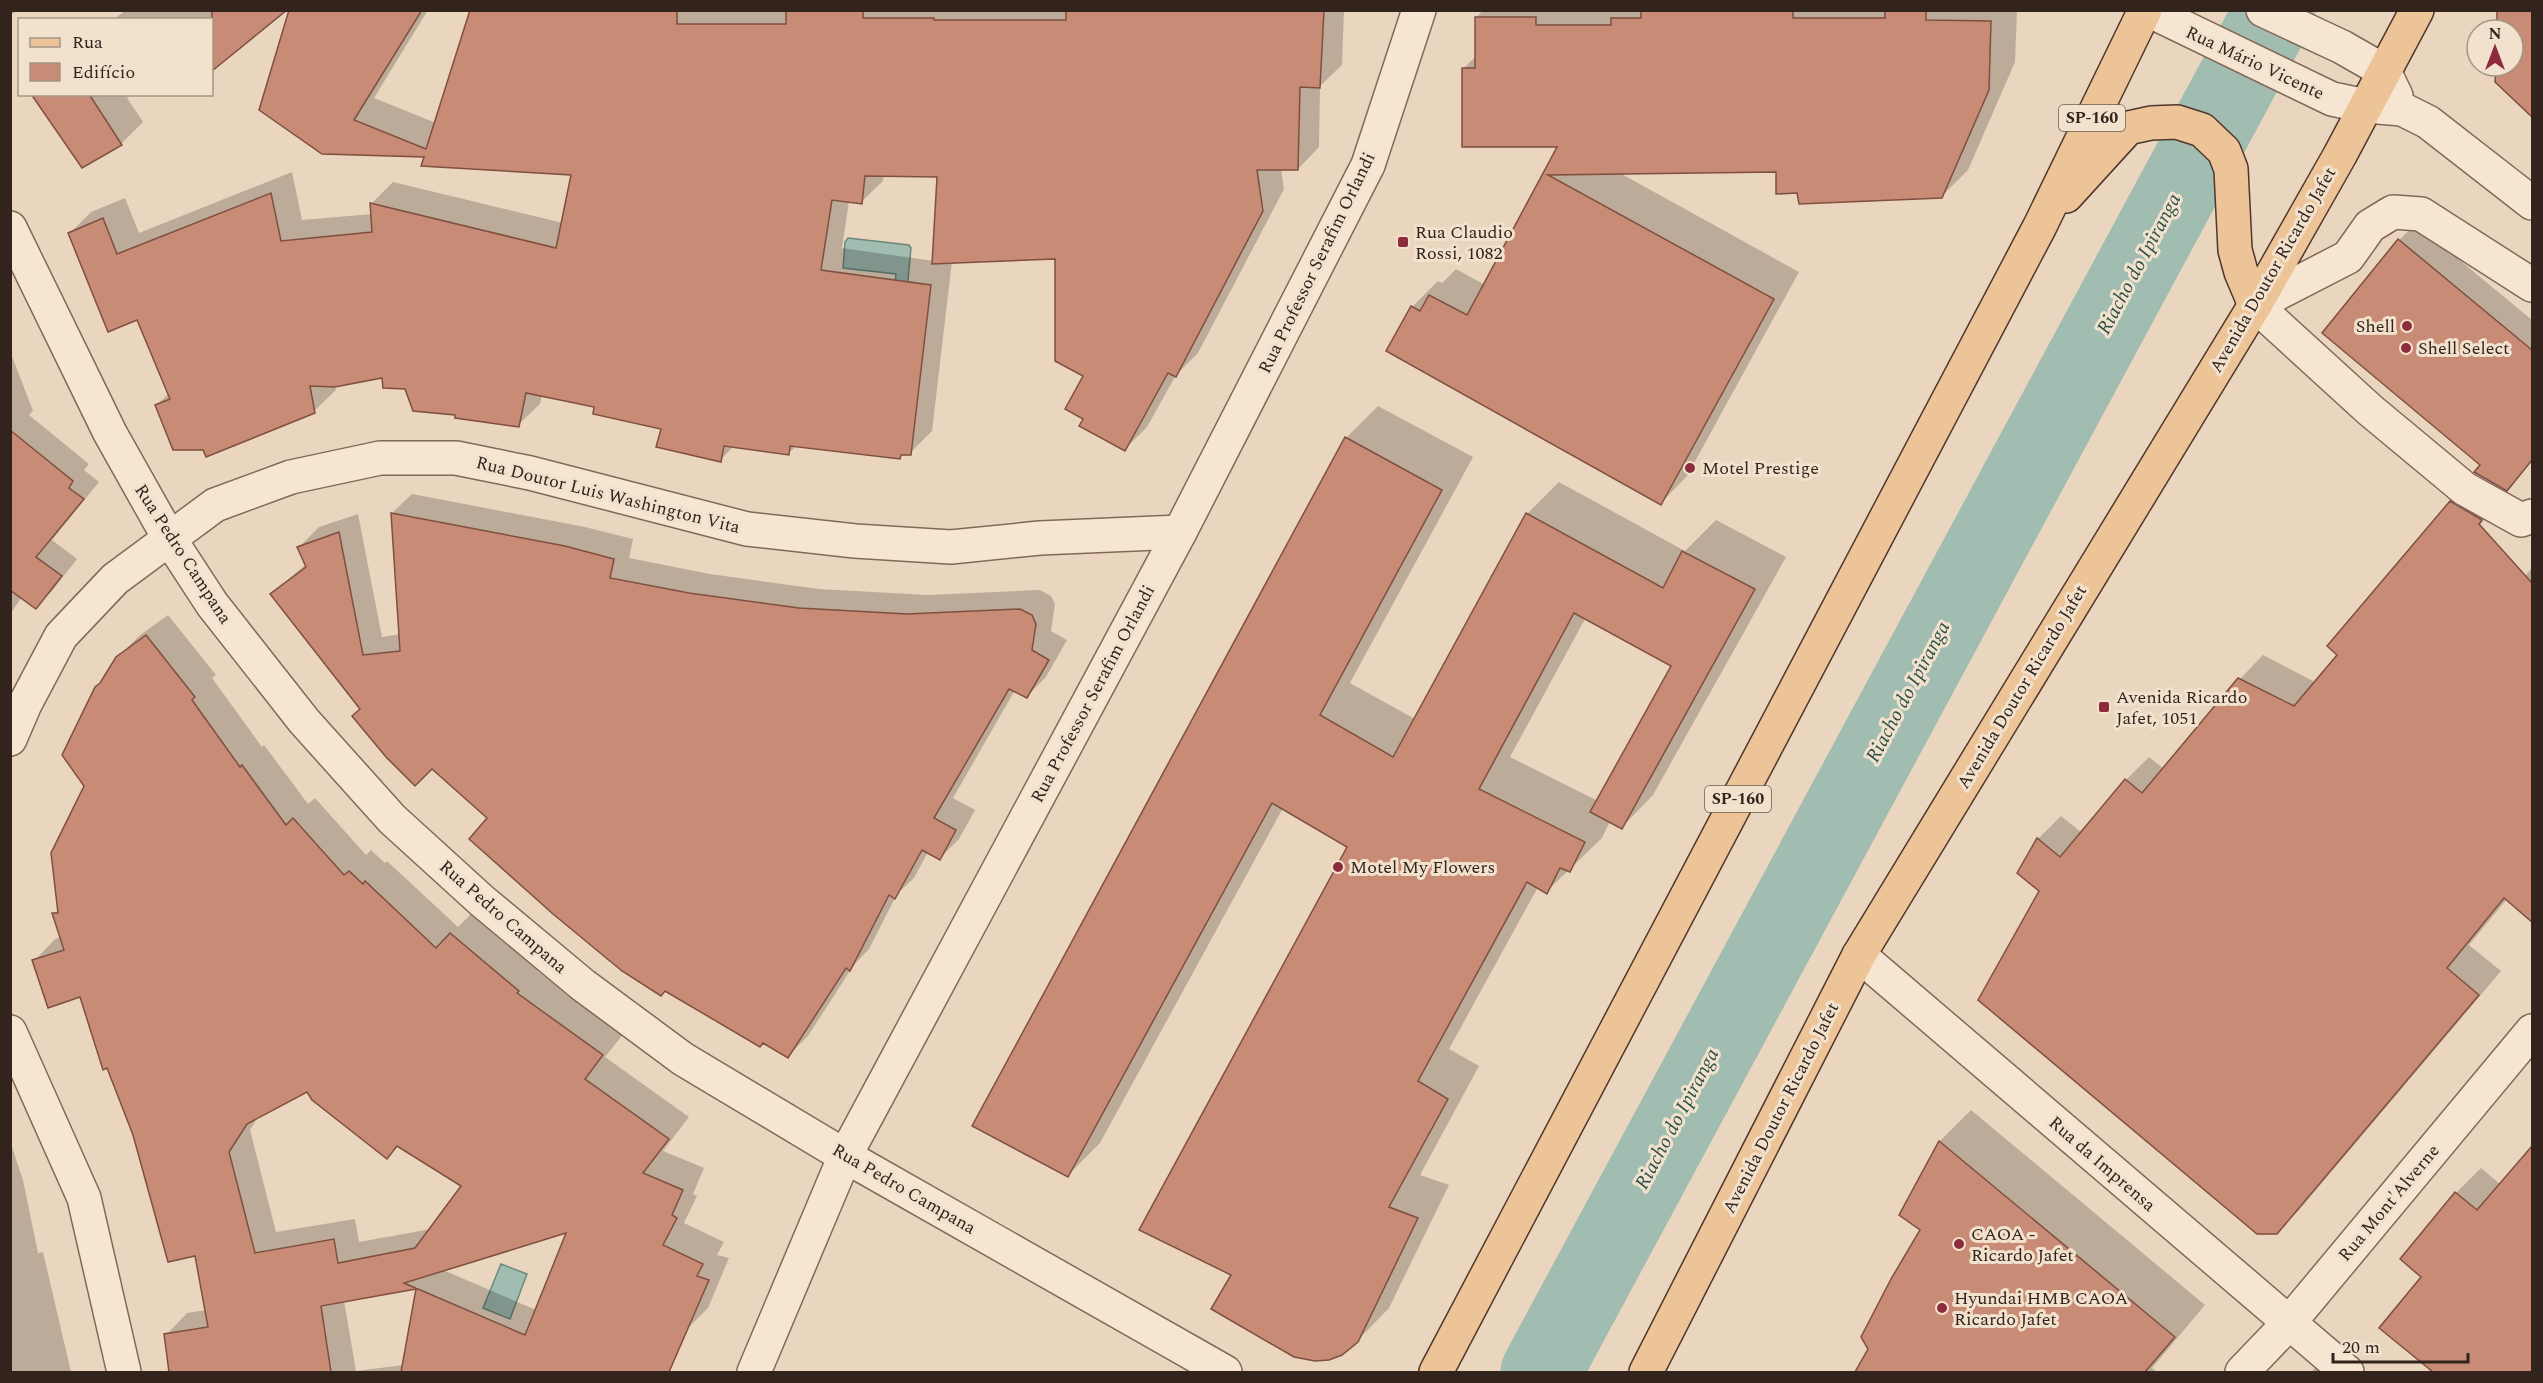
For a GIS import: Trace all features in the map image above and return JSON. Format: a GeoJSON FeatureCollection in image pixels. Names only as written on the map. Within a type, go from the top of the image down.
{"type":"FeatureCollection","features":[{"type":"Feature","properties":{"kind":"main road","name":"Avenida Doutor Ricardo Jafet"},"geometry":{"type":"LineString","coordinates":[[1646,1372],[1859,955],[2255,305],[2417,10]]}},
{"type":"Feature","properties":{"kind":"main road","name":"SP-160"},"geometry":{"type":"LineString","coordinates":[[1436,1372],[2152,14]]}},
{"type":"Feature","properties":{"kind":"main road"},"geometry":{"type":"LineString","coordinates":[[2040,226],[2128,128],[2151,123],[2177,122],[2202,130],[2224,151],[2231,169],[2235,250],[2241,272],[2255,305]]}},
{"type":"Feature","properties":{"kind":"street","name":"Rua Professor Serafim Orlandi"},"geometry":{"type":"LineString","coordinates":[[754,1372],[845,1156],[1180,532],[1368,165],[1419,10]]}},
{"type":"Feature","properties":{"kind":"street"},"geometry":{"type":"LineString","coordinates":[[2263,10],[2342,47],[2384,71],[2402,109],[2428,122],[2532,203]]}},
{"type":"Feature","properties":{"kind":"street","name":"Rua Mário Vicente"},"geometry":{"type":"LineString","coordinates":[[2152,14],[2332,99],[2366,106],[2402,109]]}},
{"type":"Feature","properties":{"kind":"street"},"geometry":{"type":"LineString","coordinates":[[2532,285],[2421,214],[2392,212],[2370,226],[2348,257],[2255,305],[2370,410],[2465,489],[2522,520],[2532,516]]}},
{"type":"Feature","properties":{"kind":"street","name":"Rua Pedro Campana"},"geometry":{"type":"LineString","coordinates":[[10,228],[110,433],[169,538],[212,604],[304,721],[392,819],[481,900],[583,985],[683,1059],[845,1156],[1225,1372]]}},
{"type":"Feature","properties":{"kind":"street","name":"Rua Doutor Luis Washington Vita"},"geometry":{"type":"LineString","coordinates":[[10,739],[25,704],[62,636],[115,579],[215,505],[291,477],[380,458],[456,458],[530,472],[747,529],[855,541],[951,547],[1040,538],[1180,532]]}},
{"type":"Feature","properties":{"kind":"street","name":"Rua da Imprensa"},"geometry":{"type":"LineString","coordinates":[[1859,955],[2288,1324],[2347,1372]]}},
{"type":"Feature","properties":{"kind":"street","name":"Rua Mont'Alverne"},"geometry":{"type":"LineString","coordinates":[[2242,1372],[2288,1324],[2532,1031]]}},
{"type":"Feature","properties":{"kind":"street"},"geometry":{"type":"LineString","coordinates":[[10,1032],[84,1198],[124,1372]]}},
{"type":"Feature","properties":{"kind":"shaded area"},"geometry":{"type":"Polygon","coordinates":[[[848,238],[909,245],[911,248],[907,290],[894,289],[896,274],[843,268],[845,242],[848,238]]]}},
{"type":"Feature","properties":{"kind":"shaded area"},"geometry":{"type":"Polygon","coordinates":[[[501,1264],[527,1274],[510,1319],[483,1308],[501,1264]]]}},
{"type":"Feature","properties":{"kind":"building"},"geometry":{"type":"Polygon","coordinates":[[[212,10],[287,10],[213,70],[212,10]]]}},
{"type":"Feature","properties":{"kind":"building"},"geometry":{"type":"Polygon","coordinates":[[[289,10],[422,10],[354,120],[426,149],[470,10],[677,10],[677,24],[786,24],[786,10],[863,10],[863,18],[1066,20],[1066,10],[1324,10],[1320,88],[1300,87],[1298,170],[1257,170],[1263,211],[1176,377],[1168,373],[1125,451],[1079,426],[1083,419],[1065,409],[1083,376],[1055,361],[1055,259],[932,264],[937,177],[865,176],[862,204],[832,200],[821,270],[931,285],[911,455],[901,455],[900,459],[790,446],[789,455],[724,446],[721,462],[656,447],[661,429],[593,414],[594,407],[526,393],[519,427],[455,418],[455,415],[413,411],[405,389],[383,388],[382,378],[335,387],[310,386],[315,413],[206,457],[203,450],[173,450],[155,405],[170,399],[137,320],[108,332],[68,233],[103,218],[117,254],[271,193],[281,241],[372,232],[370,203],[556,248],[571,175],[421,166],[424,157],[322,154],[259,110],[289,10]]]}},
{"type":"Feature","properties":{"kind":"building"},"geometry":{"type":"Polygon","coordinates":[[[1641,10],[1793,10],[1793,18],[1885,18],[1885,10],[1926,10],[1926,20],[1991,21],[1989,90],[1942,198],[1799,204],[1797,193],[1776,194],[1776,172],[1548,175],[1774,299],[1661,505],[1386,351],[1411,306],[1420,311],[1429,295],[1467,315],[1557,147],[1462,147],[1462,68],[1475,68],[1475,17],[1536,17],[1536,25],[1611,25],[1611,18],[1641,18],[1641,10]]]}},
{"type":"Feature","properties":{"kind":"building"},"geometry":{"type":"Polygon","coordinates":[[[2497,10],[2532,10],[2532,117],[2495,82],[2495,78],[2525,78],[2525,18],[2497,18],[2497,10]]]}},
{"type":"Feature","properties":{"kind":"building"},"geometry":{"type":"Polygon","coordinates":[[[32,96],[90,96],[122,145],[82,168],[32,96]]]}},
{"type":"Feature","properties":{"kind":"building"},"geometry":{"type":"Polygon","coordinates":[[[2398,239],[2532,350],[2532,460],[2507,491],[2474,472],[2480,465],[2322,333],[2398,239]]]}},
{"type":"Feature","properties":{"kind":"building"},"geometry":{"type":"Polygon","coordinates":[[[10,430],[73,481],[69,488],[84,499],[36,557],[62,576],[36,609],[10,590],[10,430]]]}},
{"type":"Feature","properties":{"kind":"building"},"geometry":{"type":"Polygon","coordinates":[[[1345,437],[1442,490],[1320,715],[1393,757],[1526,513],[1663,588],[1682,551],[1755,589],[1622,829],[1590,812],[1671,666],[1574,613],[1479,789],[1585,842],[1570,872],[1560,868],[1547,894],[1527,882],[1418,1081],[1448,1099],[1389,1207],[1418,1218],[1358,1342],[1342,1355],[1329,1360],[1315,1361],[1294,1357],[1211,1309],[1231,1275],[1139,1230],[1347,847],[1272,803],[1068,1177],[972,1126],[1345,437]]]}},
{"type":"Feature","properties":{"kind":"building"},"geometry":{"type":"Polygon","coordinates":[[[2450,501],[2482,520],[2479,524],[2532,583],[2532,922],[2504,898],[2447,968],[2479,995],[2277,1234],[2257,1234],[1978,1000],[2039,891],[2017,873],[2037,838],[2060,857],[2125,779],[2142,793],[2238,678],[2294,706],[2337,655],[2327,646],[2450,501]]]}},
{"type":"Feature","properties":{"kind":"building"},"geometry":{"type":"Polygon","coordinates":[[[391,513],[565,546],[614,559],[610,578],[689,593],[799,608],[907,614],[1020,609],[1032,615],[1036,624],[1032,650],[1049,660],[1027,698],[1009,689],[934,818],[956,830],[940,860],[922,850],[895,899],[889,895],[850,971],[846,968],[788,1058],[763,1043],[760,1047],[665,991],[661,996],[622,971],[553,914],[469,839],[487,818],[432,769],[415,786],[386,757],[352,716],[360,709],[270,594],[306,567],[297,547],[339,532],[363,655],[400,651],[391,513]]]}},
{"type":"Feature","properties":{"kind":"building"},"geometry":{"type":"Polygon","coordinates":[[[146,635],[195,697],[192,700],[240,767],[242,765],[286,825],[293,818],[344,875],[349,871],[363,884],[365,881],[436,948],[450,933],[519,991],[517,993],[603,1055],[585,1079],[669,1139],[643,1173],[683,1190],[672,1215],[677,1218],[663,1245],[703,1264],[697,1276],[709,1280],[669,1372],[401,1372],[416,1289],[321,1306],[331,1372],[169,1372],[164,1334],[208,1327],[195,1256],[168,1262],[133,1135],[107,1068],[103,1070],[80,997],[48,1008],[32,960],[64,950],[52,913],[58,913],[51,853],[84,786],[62,755],[95,687],[100,683],[116,657],[146,635]],[[307,1092],[247,1124],[229,1152],[255,1253],[334,1239],[338,1263],[415,1248],[461,1186],[397,1146],[387,1159],[312,1100],[307,1092]],[[566,1233],[466,1264],[404,1283],[525,1335],[566,1233]]]}},
{"type":"Feature","properties":{"kind":"building"},"geometry":{"type":"Polygon","coordinates":[[[1939,1141],[2175,1337],[2145,1372],[1855,1372],[1868,1349],[1861,1337],[1920,1230],[1899,1215],[1939,1141]]]}},
{"type":"Feature","properties":{"kind":"building"},"geometry":{"type":"Polygon","coordinates":[[[2532,1146],[2532,1372],[2433,1372],[2379,1328],[2421,1277],[2400,1259],[2455,1192],[2477,1210],[2532,1146]]]}},
{"type":"Feature","properties":{"kind":"waterway","name":"Riacho do Ipiranga"},"geometry":{"type":"LineString","coordinates":[[1541,1372],[2275,10]]}},
{"type":"Feature","properties":{"kind":"place","name":"Rua Claudio Rossi, 1082"},"geometry":{"type":"Point","coordinates":[1403,242]}},
{"type":"Feature","properties":{"kind":"place","name":"Shell"},"geometry":{"type":"Point","coordinates":[2407,326]}},
{"type":"Feature","properties":{"kind":"place","name":"Shell Select"},"geometry":{"type":"Point","coordinates":[2406,348]}},
{"type":"Feature","properties":{"kind":"place","name":"Motel Prestige"},"geometry":{"type":"Point","coordinates":[1690,468]}},
{"type":"Feature","properties":{"kind":"place","name":"Avenida Ricardo Jafet, 1051"},"geometry":{"type":"Point","coordinates":[2104,707]}},
{"type":"Feature","properties":{"kind":"place","name":"Motel My Flowers"},"geometry":{"type":"Point","coordinates":[1338,867]}},
{"type":"Feature","properties":{"kind":"place","name":"CAOA - Ricardo Jafet"},"geometry":{"type":"Point","coordinates":[1959,1244]}},
{"type":"Feature","properties":{"kind":"place","name":"Hyundai HMB CAOA Ricardo Jafet"},"geometry":{"type":"Point","coordinates":[1942,1308]}}]}
